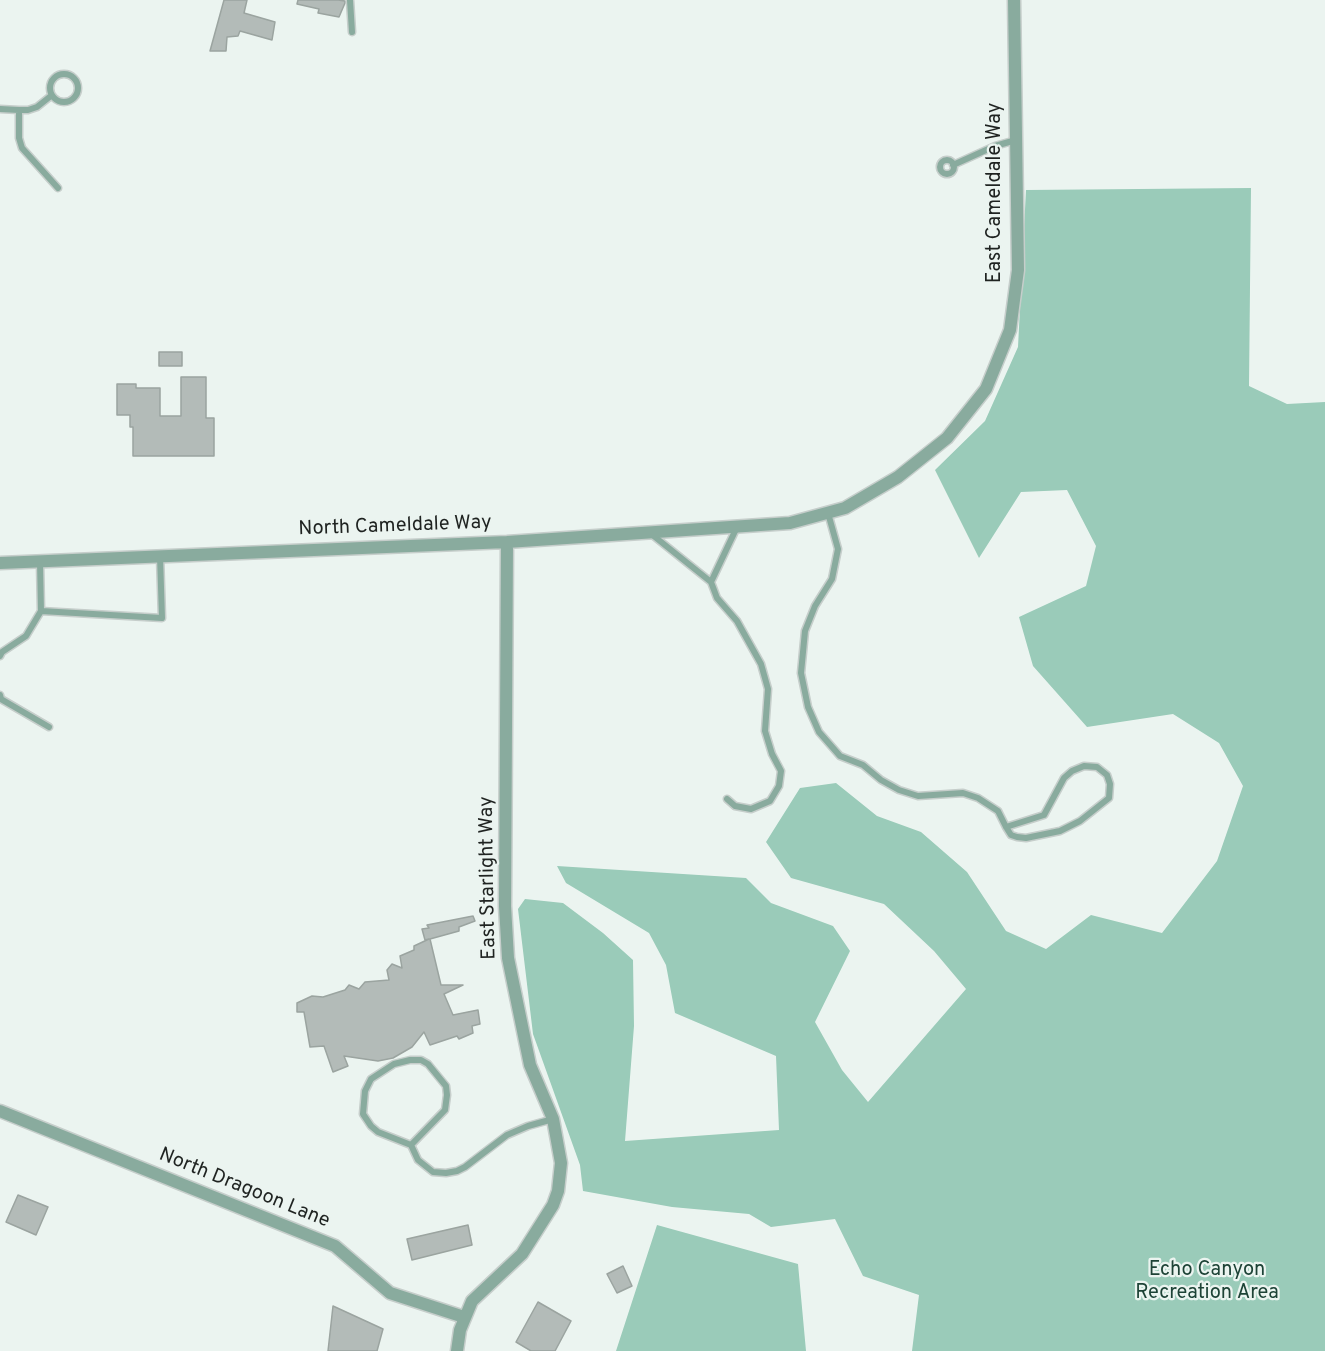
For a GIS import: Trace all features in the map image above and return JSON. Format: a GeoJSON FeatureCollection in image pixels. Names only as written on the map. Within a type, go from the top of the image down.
{"type":"FeatureCollection","features":[{"type":"Feature","properties":{"kind":"street","name":"East Cameldale Way"},"geometry":{"type":"LineString","coordinates":[[790,523],[845,508],[898,477],[947,438],[986,389],[1010,330],[1018,270],[1014,0]]}},
{"type":"Feature","properties":{"kind":"street","name":"North Cameldale Way"},"geometry":{"type":"LineString","coordinates":[[0,563],[507,542],[790,523]]}},
{"type":"Feature","properties":{"kind":"street","name":"East Starlight Way"},"geometry":{"type":"LineString","coordinates":[[458,1351],[464,1317],[472,1301],[522,1254],[553,1205],[558,1191],[561,1163],[553,1119],[530,1065],[508,958],[506,906],[507,542]]}},
{"type":"Feature","properties":{"kind":"street","name":"North Dragoon Lane"},"geometry":{"type":"LineString","coordinates":[[0,1111],[335,1246],[390,1293],[464,1317]]}},
{"type":"Feature","properties":{"kind":"lane"},"geometry":{"type":"LineString","coordinates":[[350,0],[352,32]]}},
{"type":"Feature","properties":{"kind":"lane"},"geometry":{"type":"LineString","coordinates":[[69,75],[76,81],[77,91],[72,99],[58,101],[52,95],[50,87],[57,76],[69,75]]}},
{"type":"Feature","properties":{"kind":"lane"},"geometry":{"type":"LineString","coordinates":[[0,110],[28,110],[37,107],[52,95]]}},
{"type":"Feature","properties":{"kind":"lane"},"geometry":{"type":"LineString","coordinates":[[19,110],[19,138],[22,148],[58,188]]}},
{"type":"Feature","properties":{"kind":"lane"},"geometry":{"type":"LineString","coordinates":[[953,165],[1017,139]]}},
{"type":"Feature","properties":{"kind":"lane"},"geometry":{"type":"LineString","coordinates":[[828,513],[838,549],[832,579],[815,606],[805,631],[801,673],[808,707],[819,732],[840,756],[863,765],[881,780],[899,790],[918,796],[963,793],[978,798],[998,812],[1006,827],[1011,835],[1026,838],[1060,831],[1080,821],[1109,798],[1110,784],[1107,775],[1097,767],[1084,766],[1072,771],[1064,778],[1044,815],[1006,827]]}},
{"type":"Feature","properties":{"kind":"lane"},"geometry":{"type":"LineString","coordinates":[[711,582],[737,527]]}},
{"type":"Feature","properties":{"kind":"lane"},"geometry":{"type":"LineString","coordinates":[[650,533],[711,582],[717,598],[736,621],[761,664],[768,689],[765,731],[772,754],[781,771],[779,786],[770,801],[751,809],[735,806],[727,799]]}},
{"type":"Feature","properties":{"kind":"lane"},"geometry":{"type":"LineString","coordinates":[[41,611],[162,618],[160,556]]}},
{"type":"Feature","properties":{"kind":"lane"},"geometry":{"type":"LineString","coordinates":[[0,656],[2,652],[26,636],[41,611],[40,562]]}},
{"type":"Feature","properties":{"kind":"lane"},"geometry":{"type":"LineString","coordinates":[[0,695],[1,699],[49,728]]}},
{"type":"Feature","properties":{"kind":"lane"},"geometry":{"type":"LineString","coordinates":[[411,1145],[445,1110],[447,1095],[446,1086],[428,1064],[421,1060],[410,1060],[394,1064],[371,1079],[365,1091],[363,1114],[371,1126],[411,1145],[418,1160],[433,1172],[446,1173],[465,1167],[507,1135],[553,1119]]}},
{"type":"Feature","properties":{"kind":"green space","name":"Echo Canyon Recreation Area"},"geometry":{"type":"Polygon","coordinates":[[[1251,188],[1249,386],[1287,404],[1325,402],[1325,1351],[912,1351],[919,1295],[863,1276],[835,1219],[771,1227],[749,1214],[672,1207],[583,1191],[580,1165],[533,1034],[518,909],[525,899],[563,903],[603,933],[633,960],[634,1026],[625,1141],[779,1130],[776,1056],[675,1013],[666,965],[649,933],[566,883],[557,866],[746,878],[771,903],[833,926],[850,951],[815,1022],[842,1070],[868,1102],[966,989],[934,951],[884,904],[791,878],[766,842],[800,788],[836,783],[877,816],[921,832],[967,872],[1006,931],[1046,949],[1091,915],[1162,933],[1217,861],[1243,786],[1219,743],[1173,714],[1087,727],[1033,666],[1019,617],[1086,586],[1096,546],[1067,490],[1021,492],[979,558],[935,470],[985,421],[1018,347],[1026,190],[1251,188]]]}},
{"type":"Feature","properties":{"kind":"green space"},"geometry":{"type":"Polygon","coordinates":[[[657,1225],[798,1264],[806,1351],[616,1351],[657,1225]]]}},
{"type":"Feature","properties":{"kind":"building"},"geometry":{"type":"Polygon","coordinates":[[[224,0],[247,0],[244,13],[275,22],[272,40],[240,31],[238,36],[227,37],[226,51],[210,51],[224,0]]]}},
{"type":"Feature","properties":{"kind":"building"},"geometry":{"type":"Polygon","coordinates":[[[298,0],[338,0],[345,1],[345,3],[339,17],[318,13],[319,9],[297,4],[298,0]]]}},
{"type":"Feature","properties":{"kind":"building"},"geometry":{"type":"Polygon","coordinates":[[[159,352],[182,352],[182,366],[159,366],[159,352]]]}},
{"type":"Feature","properties":{"kind":"building"},"geometry":{"type":"Polygon","coordinates":[[[181,377],[206,377],[206,418],[214,418],[214,456],[133,456],[133,427],[130,427],[130,415],[117,415],[117,384],[136,384],[136,388],[160,388],[160,416],[181,416],[181,377]]]}},
{"type":"Feature","properties":{"kind":"building"},"geometry":{"type":"Polygon","coordinates":[[[473,916],[475,921],[459,927],[459,931],[430,939],[441,985],[463,985],[444,994],[453,1015],[478,1010],[480,1024],[472,1026],[473,1033],[459,1039],[457,1036],[430,1045],[424,1032],[412,1047],[393,1058],[378,1061],[344,1056],[348,1066],[333,1072],[324,1046],[310,1047],[304,1012],[297,1012],[297,1003],[312,996],[323,997],[345,990],[349,985],[359,989],[365,982],[389,980],[387,970],[392,964],[402,968],[400,956],[414,950],[414,946],[429,939],[425,940],[422,929],[429,928],[427,925],[473,916]]]}},
{"type":"Feature","properties":{"kind":"building"},"geometry":{"type":"Polygon","coordinates":[[[18,1195],[48,1207],[36,1235],[6,1222],[18,1195]]]}},
{"type":"Feature","properties":{"kind":"building"},"geometry":{"type":"Polygon","coordinates":[[[468,1225],[472,1245],[412,1260],[407,1239],[468,1225]]]}},
{"type":"Feature","properties":{"kind":"building"},"geometry":{"type":"Polygon","coordinates":[[[623,1266],[632,1286],[617,1293],[607,1274],[623,1266]]]}},
{"type":"Feature","properties":{"kind":"building"},"geometry":{"type":"Polygon","coordinates":[[[538,1302],[571,1321],[555,1351],[531,1351],[516,1342],[538,1302]]]}},
{"type":"Feature","properties":{"kind":"building"},"geometry":{"type":"Polygon","coordinates":[[[333,1306],[383,1329],[377,1351],[328,1351],[333,1306]]]}}]}
